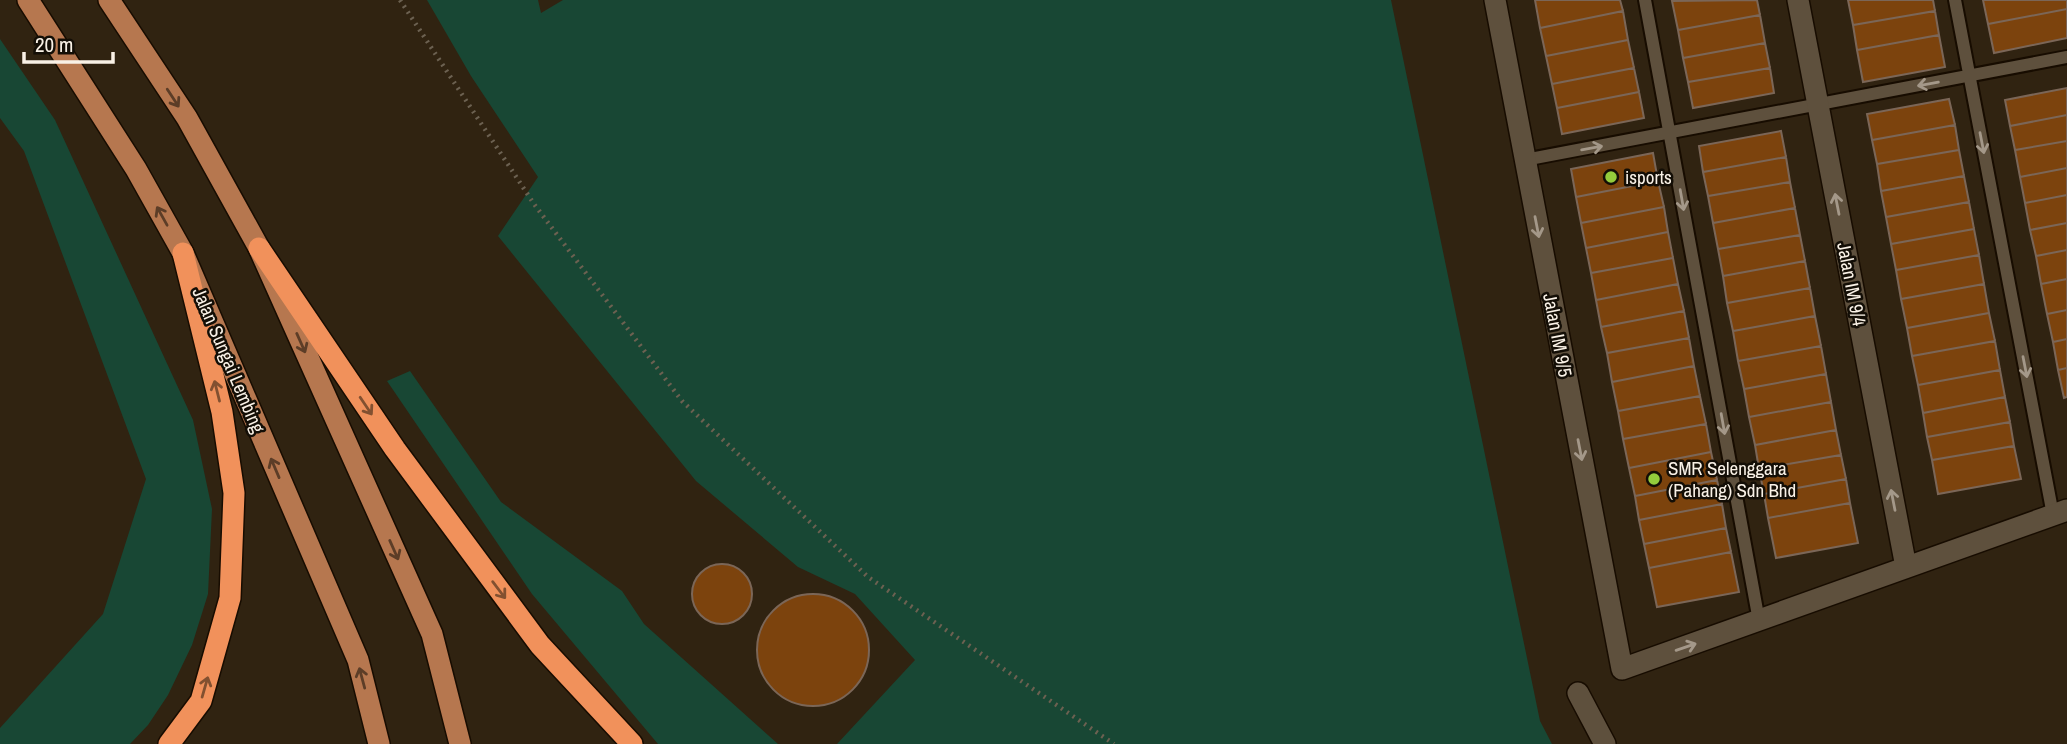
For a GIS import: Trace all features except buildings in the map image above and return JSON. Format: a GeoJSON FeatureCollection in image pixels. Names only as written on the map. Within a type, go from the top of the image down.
{"type":"FeatureCollection","features":[{"type":"Feature","properties":{"kind":"highway"},"geometry":{"type":"LineString","coordinates":[[259,248],[395,449],[540,646],[632,744]]}},
{"type":"Feature","properties":{"kind":"highway"},"geometry":{"type":"LineString","coordinates":[[169,744],[201,701],[230,598],[234,506],[222,412],[183,253]]}},
{"type":"Feature","properties":{"kind":"main road","name":"Jalan Sungai Lembing"},"geometry":{"type":"LineString","coordinates":[[28,0],[136,169],[183,253],[358,660],[379,744]]}},
{"type":"Feature","properties":{"kind":"main road"},"geometry":{"type":"LineString","coordinates":[[109,0],[187,118],[259,248],[432,634],[460,744]]}},
{"type":"Feature","properties":{"kind":"street","name":"Jalan IM 9/5"},"geometry":{"type":"LineString","coordinates":[[1495,0],[1622,669],[1759,621]]}},
{"type":"Feature","properties":{"kind":"street","name":"Jalan IM 9/4"},"geometry":{"type":"LineString","coordinates":[[1798,0],[1906,567]]}},
{"type":"Feature","properties":{"kind":"street"},"geometry":{"type":"LineString","coordinates":[[1759,621],[2060,513]]}},
{"type":"Feature","properties":{"kind":"street"},"geometry":{"type":"LineString","coordinates":[[1578,693],[1605,744]]}},
{"type":"Feature","properties":{"kind":"lane"},"geometry":{"type":"LineString","coordinates":[[1645,0],[1759,621]]}},
{"type":"Feature","properties":{"kind":"lane"},"geometry":{"type":"LineString","coordinates":[[1955,0],[2060,513]]}},
{"type":"Feature","properties":{"kind":"lane"},"geometry":{"type":"LineString","coordinates":[[1524,160],[2067,57]]}},
{"type":"Feature","properties":{"kind":"path"},"geometry":{"type":"LineString","coordinates":[[400,0],[534,204],[682,401],[868,577],[1114,744]]}},
{"type":"Feature","properties":{"kind":"green space"},"geometry":{"type":"Polygon","coordinates":[[[427,0],[538,0],[541,13],[563,0],[1391,0],[1540,721],[1552,744],[837,744],[915,660],[855,594],[798,567],[696,481],[498,236],[538,177],[471,76],[427,0]]]}},
{"type":"Feature","properties":{"kind":"green space"},"geometry":{"type":"Polygon","coordinates":[[[0,39],[55,120],[193,420],[212,509],[208,594],[192,645],[168,695],[148,725],[130,744],[0,744],[0,728],[103,614],[146,479],[24,151],[0,118],[0,39]]]}},
{"type":"Feature","properties":{"kind":"green space"},"geometry":{"type":"Polygon","coordinates":[[[410,371],[501,502],[622,591],[644,624],[778,744],[658,744],[532,594],[387,381],[410,371]]]}},
{"type":"Feature","properties":{"kind":"place","name":"isports"},"geometry":{"type":"Point","coordinates":[1611,177]}},
{"type":"Feature","properties":{"kind":"place","name":"SMR Selenggara (Pahang) Sdn Bhd"},"geometry":{"type":"Point","coordinates":[1654,479]}}]}
